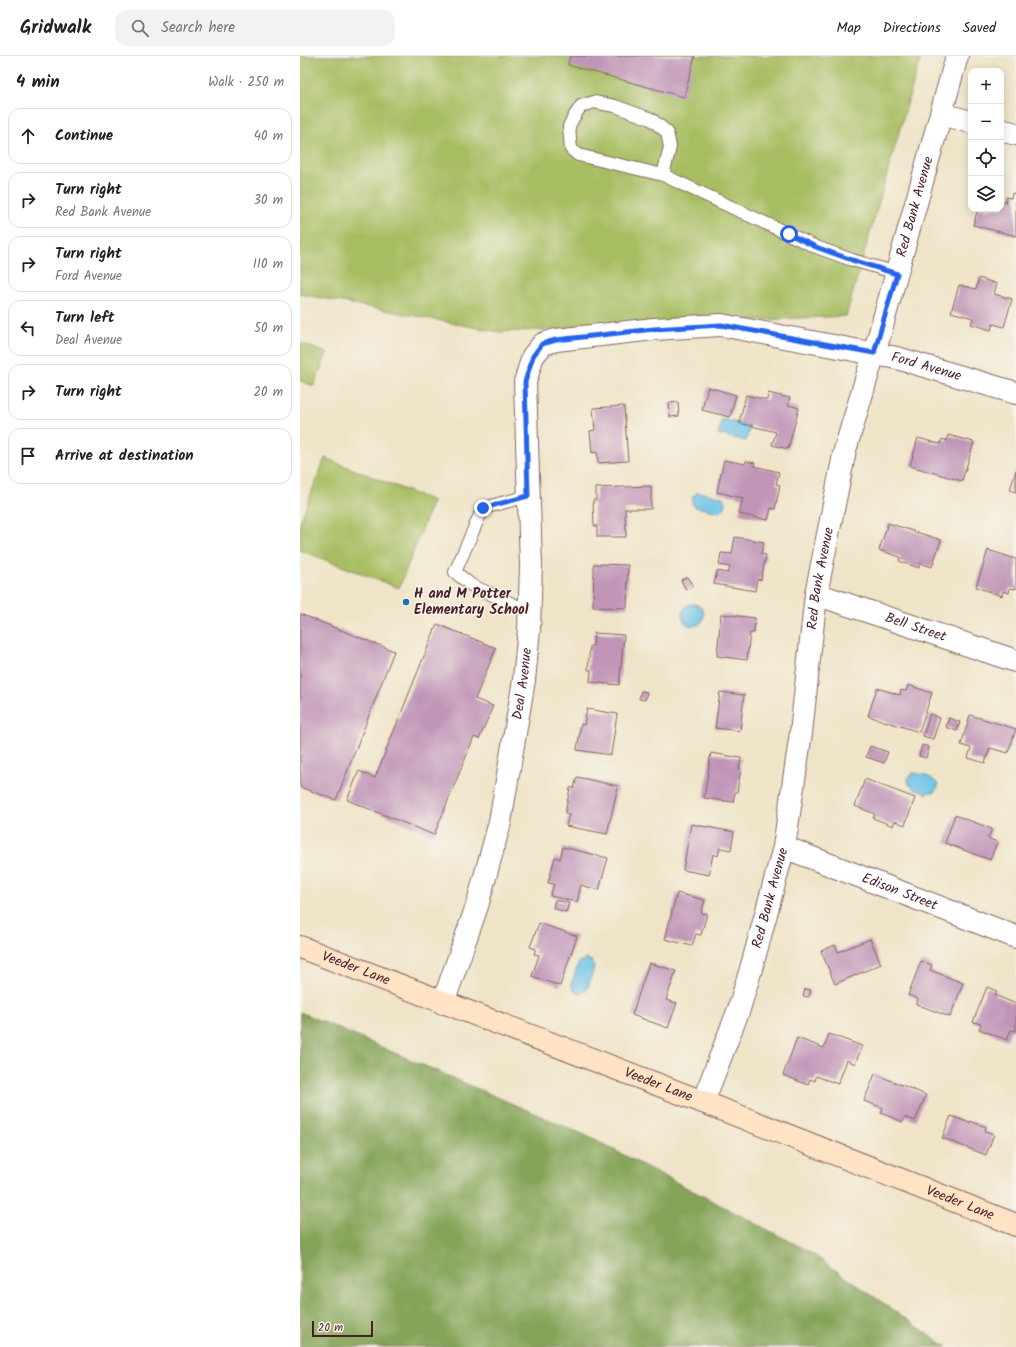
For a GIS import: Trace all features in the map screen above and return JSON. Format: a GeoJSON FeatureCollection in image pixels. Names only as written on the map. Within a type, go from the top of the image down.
{"type":"FeatureCollection","features":[{"type":"Feature","properties":{"kind":"street","name":"Red Bank Avenue"},"geometry":{"type":"LineString","coordinates":[[703,1102],[739,1009],[784,847],[800,733],[816,594],[845,450],[897,274],[957,56]]}},
{"type":"Feature","properties":{"kind":"street"},"geometry":{"type":"LineString","coordinates":[[941,114],[968,121]]}},
{"type":"Feature","properties":{"kind":"street"},"geometry":{"type":"LineString","coordinates":[[1004,131],[1016,134]]}},
{"type":"Feature","properties":{"kind":"street","name":"Ford Avenue"},"geometry":{"type":"LineString","coordinates":[[533,356],[542,344],[556,340],[654,329],[721,325],[874,353],[904,360],[1016,393]]}},
{"type":"Feature","properties":{"kind":"street","name":"Deal Avenue"},"geometry":{"type":"LineString","coordinates":[[443,1003],[477,906],[500,822],[524,680],[530,612],[531,565],[525,382],[533,356]]}},
{"type":"Feature","properties":{"kind":"street","name":"Bell Street"},"geometry":{"type":"LineString","coordinates":[[816,594],[1016,661]]}},
{"type":"Feature","properties":{"kind":"street","name":"Edison Street"},"geometry":{"type":"LineString","coordinates":[[784,847],[1016,937]]}},
{"type":"Feature","properties":{"kind":"street","name":"Veeder Lane"},"geometry":{"type":"LineString","coordinates":[[300,947],[703,1102],[1016,1225]]}},
{"type":"Feature","properties":{"kind":"lane"},"geometry":{"type":"LineString","coordinates":[[664,175],[670,147],[666,132],[651,119],[615,106],[594,102],[581,106],[569,126],[569,141],[571,149],[578,155],[664,175],[816,247],[897,274]]}},
{"type":"Feature","properties":{"kind":"lane"},"geometry":{"type":"LineString","coordinates":[[528,496],[483,508],[455,572],[471,585],[530,612]]}},
{"type":"Feature","properties":{"kind":"green space"},"geometry":{"type":"Polygon","coordinates":[[[300,56],[921,56],[846,316],[500,332],[300,294],[300,56]]]}},
{"type":"Feature","properties":{"kind":"green space"},"geometry":{"type":"Polygon","coordinates":[[[300,343],[327,353],[314,386],[300,381],[300,343]]]}},
{"type":"Feature","properties":{"kind":"green space"},"geometry":{"type":"Polygon","coordinates":[[[325,458],[433,501],[399,588],[300,550],[300,522],[325,458]]]}},
{"type":"Feature","properties":{"kind":"green space"},"geometry":{"type":"Polygon","coordinates":[[[300,1012],[585,1135],[805,1249],[947,1347],[300,1347],[300,1012]]]}},
{"type":"Feature","properties":{"kind":"water"},"geometry":{"type":"Polygon","coordinates":[[[722,419],[750,426],[746,441],[718,434],[722,419]]]}},
{"type":"Feature","properties":{"kind":"water"},"geometry":{"type":"Polygon","coordinates":[[[697,492],[723,497],[725,502],[724,509],[719,512],[695,507],[692,503],[693,496],[697,492]]]}},
{"type":"Feature","properties":{"kind":"water"},"geometry":{"type":"Polygon","coordinates":[[[693,604],[701,607],[704,615],[701,623],[693,626],[685,623],[682,615],[685,607],[693,604]]]}},
{"type":"Feature","properties":{"kind":"water"},"geometry":{"type":"Polygon","coordinates":[[[913,773],[931,778],[936,782],[938,788],[934,792],[928,792],[927,794],[914,789],[908,782],[908,778],[913,773]]]}},
{"type":"Feature","properties":{"kind":"water"},"geometry":{"type":"Polygon","coordinates":[[[586,959],[592,961],[594,967],[587,990],[580,993],[574,991],[571,984],[579,962],[586,959]]]}},
{"type":"Feature","properties":{"kind":"building"},"geometry":{"type":"Polygon","coordinates":[[[570,56],[695,56],[684,97],[568,65],[570,56]]]}},
{"type":"Feature","properties":{"kind":"building"},"geometry":{"type":"Polygon","coordinates":[[[1012,193],[1016,194],[1016,236],[973,225],[977,212],[1004,212],[1004,203],[1006,197],[1011,198],[1012,193]]]}},
{"type":"Feature","properties":{"kind":"building"},"geometry":{"type":"Polygon","coordinates":[[[979,278],[997,284],[994,294],[1012,299],[1004,327],[993,324],[991,330],[971,324],[973,318],[951,312],[959,285],[976,289],[979,278]]]}},
{"type":"Feature","properties":{"kind":"building"},"geometry":{"type":"Polygon","coordinates":[[[708,387],[736,395],[730,417],[702,410],[708,387]]]}},
{"type":"Feature","properties":{"kind":"building"},"geometry":{"type":"Polygon","coordinates":[[[768,393],[790,398],[788,405],[799,408],[788,449],[772,445],[776,432],[739,423],[746,395],[767,400],[768,393]]]}},
{"type":"Feature","properties":{"kind":"building"},"geometry":{"type":"Polygon","coordinates":[[[678,402],[679,416],[670,417],[669,403],[678,402]]]}},
{"type":"Feature","properties":{"kind":"building"},"geometry":{"type":"Polygon","coordinates":[[[624,406],[628,461],[598,463],[597,452],[592,453],[590,431],[595,430],[593,408],[624,406]]]}},
{"type":"Feature","properties":{"kind":"building"},"geometry":{"type":"Polygon","coordinates":[[[948,435],[974,442],[962,481],[910,466],[918,438],[940,444],[942,439],[947,441],[948,435]]]}},
{"type":"Feature","properties":{"kind":"building"},"geometry":{"type":"Polygon","coordinates":[[[724,460],[745,464],[746,461],[755,463],[754,466],[779,472],[776,484],[780,485],[775,509],[771,508],[768,520],[739,514],[743,498],[717,492],[724,460]]]}},
{"type":"Feature","properties":{"kind":"building"},"geometry":{"type":"Polygon","coordinates":[[[1016,470],[1016,492],[1010,490],[1016,470]]]}},
{"type":"Feature","properties":{"kind":"building"},"geometry":{"type":"Polygon","coordinates":[[[651,486],[651,509],[625,509],[626,537],[597,537],[597,526],[594,526],[593,500],[596,500],[596,488],[651,486]]]}},
{"type":"Feature","properties":{"kind":"building"},"geometry":{"type":"Polygon","coordinates":[[[888,523],[941,540],[932,567],[920,563],[919,568],[899,561],[900,557],[879,550],[888,523]]]}},
{"type":"Feature","properties":{"kind":"building"},"geometry":{"type":"Polygon","coordinates":[[[735,537],[764,542],[761,554],[766,555],[761,580],[757,579],[755,591],[714,584],[717,571],[728,573],[730,567],[719,565],[721,553],[732,554],[735,537]]]}},
{"type":"Feature","properties":{"kind":"building"},"geometry":{"type":"Polygon","coordinates":[[[988,550],[1016,559],[1016,589],[1010,588],[1009,593],[1003,591],[1002,596],[976,587],[988,550]]]}},
{"type":"Feature","properties":{"kind":"building"},"geometry":{"type":"Polygon","coordinates":[[[594,564],[628,565],[627,608],[593,607],[594,564]]]}},
{"type":"Feature","properties":{"kind":"building"},"geometry":{"type":"Polygon","coordinates":[[[687,577],[693,586],[686,590],[681,580],[687,577]]]}},
{"type":"Feature","properties":{"kind":"building"},"geometry":{"type":"Polygon","coordinates":[[[300,614],[394,651],[336,800],[300,787],[300,614]]]}},
{"type":"Feature","properties":{"kind":"building"},"geometry":{"type":"Polygon","coordinates":[[[721,614],[755,618],[754,633],[750,633],[747,660],[717,656],[721,614]]]}},
{"type":"Feature","properties":{"kind":"building"},"geometry":{"type":"Polygon","coordinates":[[[437,624],[496,648],[475,699],[493,706],[479,739],[474,737],[434,835],[347,800],[359,771],[375,778],[437,624]]]}},
{"type":"Feature","properties":{"kind":"building"},"geometry":{"type":"Polygon","coordinates":[[[594,633],[624,635],[619,685],[590,682],[591,670],[588,670],[590,646],[593,646],[594,633]]]}},
{"type":"Feature","properties":{"kind":"building"},"geometry":{"type":"Polygon","coordinates":[[[908,685],[932,693],[919,732],[868,716],[877,688],[900,695],[901,690],[906,691],[908,685]]]}},
{"type":"Feature","properties":{"kind":"building"},"geometry":{"type":"Polygon","coordinates":[[[641,691],[647,692],[645,700],[639,699],[641,691]]]}},
{"type":"Feature","properties":{"kind":"building"},"geometry":{"type":"Polygon","coordinates":[[[720,692],[744,695],[740,731],[715,728],[720,692]]]}},
{"type":"Feature","properties":{"kind":"building"},"geometry":{"type":"Polygon","coordinates":[[[587,709],[617,714],[611,755],[577,750],[581,724],[584,725],[587,709]]]}},
{"type":"Feature","properties":{"kind":"building"},"geometry":{"type":"Polygon","coordinates":[[[930,714],[940,718],[933,739],[923,736],[930,714]]]}},
{"type":"Feature","properties":{"kind":"building"},"geometry":{"type":"Polygon","coordinates":[[[970,715],[1016,729],[1008,753],[990,748],[985,763],[968,758],[971,748],[961,745],[970,715]]]}},
{"type":"Feature","properties":{"kind":"building"},"geometry":{"type":"Polygon","coordinates":[[[949,718],[960,722],[957,731],[946,727],[949,718]]]}},
{"type":"Feature","properties":{"kind":"building"},"geometry":{"type":"Polygon","coordinates":[[[922,745],[929,747],[926,758],[919,756],[922,745]]]}},
{"type":"Feature","properties":{"kind":"building"},"geometry":{"type":"Polygon","coordinates":[[[870,746],[888,752],[884,763],[866,757],[870,746]]]}},
{"type":"Feature","properties":{"kind":"building"},"geometry":{"type":"Polygon","coordinates":[[[711,753],[741,758],[739,769],[741,769],[737,792],[735,792],[733,802],[704,798],[711,753]]]}},
{"type":"Feature","properties":{"kind":"building"},"geometry":{"type":"Polygon","coordinates":[[[577,777],[618,786],[607,834],[566,826],[569,814],[565,813],[570,788],[574,788],[577,777]]]}},
{"type":"Feature","properties":{"kind":"building"},"geometry":{"type":"Polygon","coordinates":[[[865,779],[915,798],[905,825],[895,821],[893,826],[873,818],[875,814],[855,806],[865,779]]]}},
{"type":"Feature","properties":{"kind":"building"},"geometry":{"type":"Polygon","coordinates":[[[955,815],[992,829],[988,838],[997,842],[990,860],[945,843],[955,815]]]}},
{"type":"Feature","properties":{"kind":"building"},"geometry":{"type":"Polygon","coordinates":[[[691,824],[734,832],[731,850],[720,848],[718,856],[713,854],[709,875],[683,870],[691,824]]]}},
{"type":"Feature","properties":{"kind":"building"},"geometry":{"type":"Polygon","coordinates":[[[563,847],[608,858],[599,890],[581,885],[577,902],[550,896],[554,884],[548,883],[555,857],[560,859],[563,847]]]}},
{"type":"Feature","properties":{"kind":"building"},"geometry":{"type":"Polygon","coordinates":[[[677,893],[705,900],[701,913],[707,914],[701,935],[696,934],[692,946],[665,939],[677,893]]]}},
{"type":"Feature","properties":{"kind":"building"},"geometry":{"type":"Polygon","coordinates":[[[555,900],[569,903],[566,912],[553,908],[555,900]]]}},
{"type":"Feature","properties":{"kind":"building"},"geometry":{"type":"Polygon","coordinates":[[[539,923],[577,936],[560,986],[532,976],[539,955],[534,954],[536,949],[530,947],[539,923]]]}},
{"type":"Feature","properties":{"kind":"building"},"geometry":{"type":"Polygon","coordinates":[[[870,939],[881,964],[835,984],[821,951],[835,945],[838,952],[870,939]]]}},
{"type":"Feature","properties":{"kind":"building"},"geometry":{"type":"Polygon","coordinates":[[[921,961],[932,965],[930,970],[963,983],[950,1017],[916,1004],[918,999],[908,995],[921,961]]]}},
{"type":"Feature","properties":{"kind":"building"},"geometry":{"type":"Polygon","coordinates":[[[649,963],[676,971],[666,1000],[677,1003],[668,1028],[632,1015],[649,963]]]}},
{"type":"Feature","properties":{"kind":"building"},"geometry":{"type":"Polygon","coordinates":[[[987,987],[997,991],[995,995],[1016,1004],[1016,1031],[1011,1030],[1007,1040],[979,1029],[981,1024],[973,1022],[987,987]]]}},
{"type":"Feature","properties":{"kind":"building"},"geometry":{"type":"Polygon","coordinates":[[[805,989],[811,990],[809,997],[803,996],[805,989]]]}},
{"type":"Feature","properties":{"kind":"building"},"geometry":{"type":"Polygon","coordinates":[[[829,1034],[862,1046],[855,1064],[847,1060],[838,1084],[816,1076],[815,1081],[810,1079],[808,1085],[783,1075],[797,1038],[824,1048],[829,1034]]]}},
{"type":"Feature","properties":{"kind":"building"},"geometry":{"type":"Polygon","coordinates":[[[875,1074],[926,1095],[915,1121],[905,1117],[903,1122],[881,1113],[883,1108],[864,1101],[875,1074]]]}},
{"type":"Feature","properties":{"kind":"building"},"geometry":{"type":"Polygon","coordinates":[[[951,1116],[986,1127],[985,1131],[994,1134],[986,1155],[942,1138],[951,1116]]]}},
{"type":"Feature","properties":{"kind":"place","name":"H and M Potter Elementary School"},"geometry":{"type":"Point","coordinates":[406,602]}},
{"type":"Feature","properties":{"kind":"route"},"geometry":{"type":"LineString","coordinates":[[483,508],[528,496],[525,382],[533,356],[542,344],[556,340],[654,329],[721,325],[874,353],[897,274],[816,247],[789,234]]}}]}
